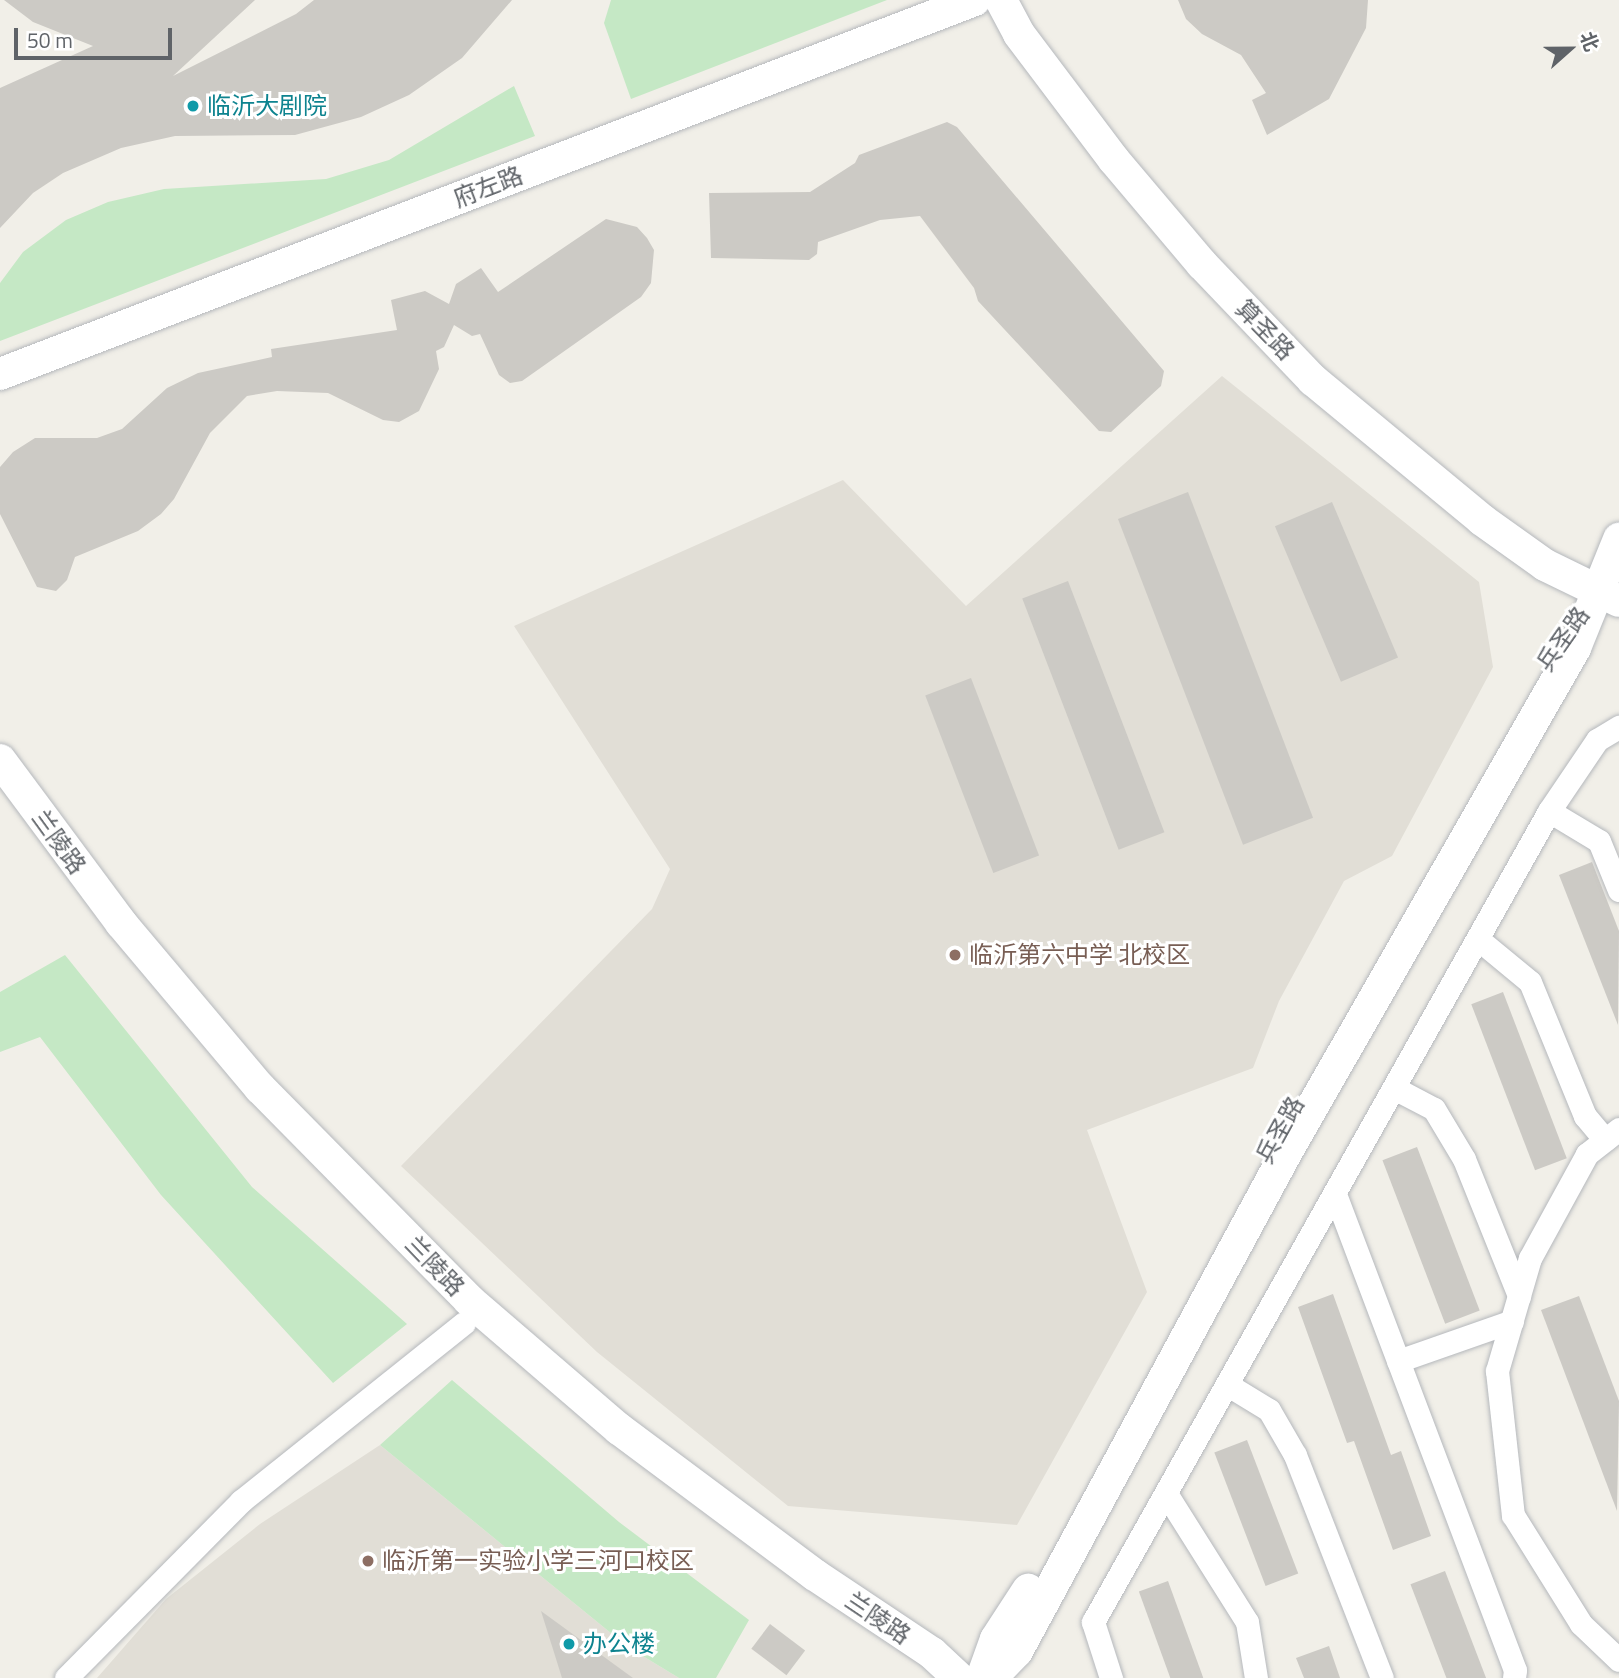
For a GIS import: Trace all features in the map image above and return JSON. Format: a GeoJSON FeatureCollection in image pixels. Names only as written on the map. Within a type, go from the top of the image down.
{"type":"FeatureCollection","features":[{"type":"Feature","properties":{"kind":"main road","name":"府左路"},"geometry":{"type":"LineString","coordinates":[[0,362],[950,0]]}},
{"type":"Feature","properties":{"kind":"main road","name":"府左路"},"geometry":{"type":"LineString","coordinates":[[0,374],[975,0]]}},
{"type":"Feature","properties":{"kind":"main road","name":"算圣路"},"geometry":{"type":"LineString","coordinates":[[1003,0],[1036,30],[1216,252],[1326,366],[1494,505],[1554,548],[1608,596],[1619,615]]}},
{"type":"Feature","properties":{"kind":"main road","name":"兵圣路"},"geometry":{"type":"LineString","coordinates":[[982,1678],[996,1639],[1020,1604],[1510,723],[1561,638],[1608,596],[1619,540]]}},
{"type":"Feature","properties":{"kind":"main road","name":"兵圣路"},"geometry":{"type":"LineString","coordinates":[[991,1678],[1017,1651],[1286,1153],[1575,648],[1608,596],[1619,566]]}},
{"type":"Feature","properties":{"kind":"main road","name":"兰陵路"},"geometry":{"type":"LineString","coordinates":[[0,761],[121,923],[260,1088],[469,1300],[619,1429],[815,1576],[932,1653],[959,1678]]}},
{"type":"Feature","properties":{"kind":"main road","name":"兰陵路"},"geometry":{"type":"LineString","coordinates":[[0,796],[105,936],[245,1101],[464,1323],[607,1445],[722,1533],[934,1678]]}},
{"type":"Feature","properties":{"kind":"street"},"geometry":{"type":"LineString","coordinates":[[1111,1678],[1093,1622],[1549,811],[1597,740],[1619,727]]}},
{"type":"Feature","properties":{"kind":"street"},"geometry":{"type":"LineString","coordinates":[[1549,811],[1599,841],[1619,890]]}},
{"type":"Feature","properties":{"kind":"street"},"geometry":{"type":"LineString","coordinates":[[1478,939],[1530,982],[1585,1116],[1612,1135],[1587,1154],[1530,1258],[1497,1371],[1513,1515],[1581,1624],[1619,1660]]}},
{"type":"Feature","properties":{"kind":"street"},"geometry":{"type":"LineString","coordinates":[[1394,1088],[1434,1109],[1464,1159],[1520,1296]]}},
{"type":"Feature","properties":{"kind":"street"},"geometry":{"type":"LineString","coordinates":[[1335,1194],[1515,1670],[1514,1678]]}},
{"type":"Feature","properties":{"kind":"street"},"geometry":{"type":"LineString","coordinates":[[1398,1361],[1512,1321]]}},
{"type":"Feature","properties":{"kind":"street"},"geometry":{"type":"LineString","coordinates":[[66,1678],[241,1501],[464,1323]]}},
{"type":"Feature","properties":{"kind":"street"},"geometry":{"type":"LineString","coordinates":[[1228,1385],[1269,1410],[1295,1455],[1382,1678]]}},
{"type":"Feature","properties":{"kind":"street"},"geometry":{"type":"LineString","coordinates":[[1167,1494],[1247,1622],[1256,1678]]}},
{"type":"Feature","properties":{"kind":"shaded area","name":"临沂第六中学 北校区"},"geometry":{"type":"Polygon","coordinates":[[[1222,376],[1479,582],[1493,667],[1392,856],[1344,881],[1279,1001],[1253,1068],[1087,1130],[1147,1292],[1017,1525],[788,1506],[597,1352],[401,1166],[652,909],[670,869],[514,626],[843,480],[966,606],[1222,376]]]}},
{"type":"Feature","properties":{"kind":"shaded area","name":"临沂第一实验小学三河口校区"},"geometry":{"type":"Polygon","coordinates":[[[380,1445],[628,1647],[679,1678],[97,1678],[166,1599],[260,1524],[380,1445]]]}},
{"type":"Feature","properties":{"kind":"green space"},"geometry":{"type":"Polygon","coordinates":[[[611,0],[887,0],[631,99],[604,23],[611,0]]]}},
{"type":"Feature","properties":{"kind":"green space"},"geometry":{"type":"Polygon","coordinates":[[[514,86],[535,136],[0,341],[0,283],[23,252],[66,220],[108,202],[164,189],[326,179],[389,160],[514,86]]]}},
{"type":"Feature","properties":{"kind":"green space"},"geometry":{"type":"Polygon","coordinates":[[[65,955],[252,1187],[407,1324],[333,1383],[161,1195],[40,1037],[0,1052],[0,992],[65,955]]]}},
{"type":"Feature","properties":{"kind":"green space"},"geometry":{"type":"Polygon","coordinates":[[[452,1380],[619,1522],[749,1620],[716,1678],[679,1678],[628,1647],[380,1445],[452,1380]]]}},
{"type":"Feature","properties":{"kind":"building","name":"临沂大剧院"},"geometry":{"type":"Polygon","coordinates":[[[4,0],[255,0],[173,76],[296,14],[314,0],[512,0],[462,58],[409,95],[361,117],[295,135],[175,136],[121,148],[63,173],[33,193],[0,228],[0,88],[93,46],[33,22],[4,0]]]}},
{"type":"Feature","properties":{"kind":"building"},"geometry":{"type":"Polygon","coordinates":[[[1178,0],[1368,0],[1366,28],[1329,99],[1267,135],[1252,100],[1266,93],[1241,55],[1202,34],[1186,19],[1178,0]]]}},
{"type":"Feature","properties":{"kind":"building"},"geometry":{"type":"Polygon","coordinates":[[[947,122],[957,127],[1164,371],[1161,386],[1111,432],[1099,431],[978,301],[974,288],[920,216],[880,220],[818,242],[817,254],[809,260],[711,258],[709,193],[810,192],[855,163],[859,155],[947,122]]]}},
{"type":"Feature","properties":{"kind":"building"},"geometry":{"type":"Polygon","coordinates":[[[606,219],[637,227],[647,238],[654,250],[651,283],[641,297],[522,381],[510,383],[499,375],[480,334],[472,336],[454,325],[444,347],[436,351],[439,369],[419,411],[399,422],[383,420],[328,393],[277,391],[247,396],[210,433],[174,499],[161,514],[138,531],[75,557],[67,580],[56,591],[37,587],[0,514],[0,467],[13,452],[35,438],[97,438],[122,429],[167,388],[198,373],[272,357],[271,349],[397,330],[391,300],[425,291],[449,304],[456,284],[481,268],[498,292],[606,219]]]}},
{"type":"Feature","properties":{"kind":"building"},"geometry":{"type":"Polygon","coordinates":[[[1188,492],[1313,818],[1243,845],[1118,519],[1188,492]]]}},
{"type":"Feature","properties":{"kind":"building"},"geometry":{"type":"Polygon","coordinates":[[[1332,502],[1398,658],[1341,682],[1275,526],[1332,502]]]}},
{"type":"Feature","properties":{"kind":"building"},"geometry":{"type":"Polygon","coordinates":[[[1068,581],[1164,832],[1119,850],[1022,599],[1068,581]]]}},
{"type":"Feature","properties":{"kind":"building"},"geometry":{"type":"Polygon","coordinates":[[[971,678],[1039,855],[993,873],[925,696],[971,678]]]}},
{"type":"Feature","properties":{"kind":"building"},"geometry":{"type":"Polygon","coordinates":[[[1592,862],[1619,931],[1618,1025],[1559,875],[1592,862]]]}},
{"type":"Feature","properties":{"kind":"building"},"geometry":{"type":"Polygon","coordinates":[[[1503,992],[1567,1158],[1535,1170],[1471,1004],[1503,992]]]}},
{"type":"Feature","properties":{"kind":"building"},"geometry":{"type":"Polygon","coordinates":[[[1417,1147],[1480,1310],[1445,1324],[1382,1160],[1417,1147]]]}},
{"type":"Feature","properties":{"kind":"building"},"geometry":{"type":"Polygon","coordinates":[[[1333,1294],[1391,1455],[1401,1451],[1431,1536],[1393,1550],[1354,1441],[1347,1443],[1298,1307],[1333,1294]]]}},
{"type":"Feature","properties":{"kind":"building"},"geometry":{"type":"Polygon","coordinates":[[[1579,1296],[1619,1401],[1617,1511],[1541,1310],[1579,1296]]]}},
{"type":"Feature","properties":{"kind":"building"},"geometry":{"type":"Polygon","coordinates":[[[1247,1440],[1298,1574],[1266,1586],[1214,1453],[1247,1440]]]}},
{"type":"Feature","properties":{"kind":"building"},"geometry":{"type":"Polygon","coordinates":[[[1445,1571],[1486,1678],[1446,1678],[1410,1584],[1445,1571]]]}},
{"type":"Feature","properties":{"kind":"building"},"geometry":{"type":"Polygon","coordinates":[[[1168,1581],[1203,1678],[1170,1678],[1139,1592],[1168,1581]]]}},
{"type":"Feature","properties":{"kind":"building","name":"办公楼"},"geometry":{"type":"Polygon","coordinates":[[[541,1611],[633,1678],[562,1678],[541,1611]]]}},
{"type":"Feature","properties":{"kind":"building"},"geometry":{"type":"Polygon","coordinates":[[[770,1624],[805,1650],[786,1675],[751,1649],[770,1624]]]}},
{"type":"Feature","properties":{"kind":"building"},"geometry":{"type":"Polygon","coordinates":[[[1329,1646],[1340,1678],[1304,1678],[1296,1658],[1329,1646]]]}},
{"type":"Feature","properties":{"kind":"place","name":"临沂大剧院"},"geometry":{"type":"Point","coordinates":[193,106]}},
{"type":"Feature","properties":{"kind":"place","name":"临沂第六中学 北校区"},"geometry":{"type":"Point","coordinates":[955,955]}},
{"type":"Feature","properties":{"kind":"place","name":"临沂第一实验小学三河口校区"},"geometry":{"type":"Point","coordinates":[368,1561]}},
{"type":"Feature","properties":{"kind":"place","name":"办公楼"},"geometry":{"type":"Point","coordinates":[569,1644]}}]}
